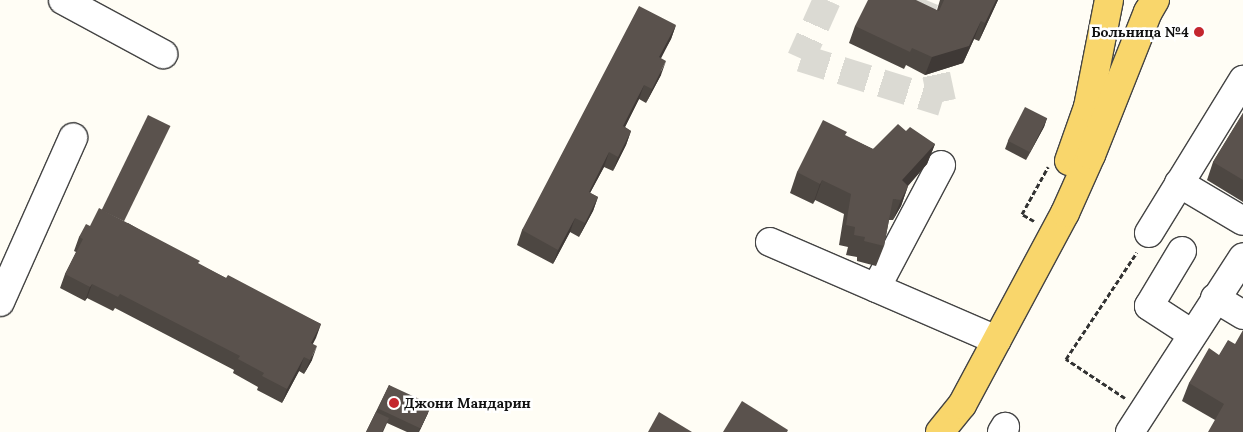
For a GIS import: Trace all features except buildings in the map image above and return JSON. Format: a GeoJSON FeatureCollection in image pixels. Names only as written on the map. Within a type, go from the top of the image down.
{"type":"FeatureCollection","features":[{"type":"Feature","properties":{"kind":"main road"},"geometry":{"type":"LineString","coordinates":[[990,337],[1021,264],[1076,146],[1088,107],[1109,0]]}},
{"type":"Feature","properties":{"kind":"main road"},"geometry":{"type":"LineString","coordinates":[[939,432],[950,398],[990,337],[1065,213],[1091,155],[1148,12],[1155,0]]}},
{"type":"Feature","properties":{"kind":"lane"},"geometry":{"type":"LineString","coordinates":[[63,0],[163,54]]}},
{"type":"Feature","properties":{"kind":"lane"},"geometry":{"type":"LineString","coordinates":[[1149,233],[1243,80]]}},
{"type":"Feature","properties":{"kind":"lane"},"geometry":{"type":"LineString","coordinates":[[0,302],[74,138]]}},
{"type":"Feature","properties":{"kind":"lane"},"geometry":{"type":"LineString","coordinates":[[876,288],[941,166]]}},
{"type":"Feature","properties":{"kind":"lane"},"geometry":{"type":"LineString","coordinates":[[1179,184],[1243,221]]}},
{"type":"Feature","properties":{"kind":"lane"},"geometry":{"type":"LineString","coordinates":[[770,242],[990,337]]}},
{"type":"Feature","properties":{"kind":"lane"},"geometry":{"type":"LineString","coordinates":[[1182,251],[1149,306],[1192,334]]}},
{"type":"Feature","properties":{"kind":"lane"},"geometry":{"type":"LineString","coordinates":[[1137,421],[1243,257]]}},
{"type":"Feature","properties":{"kind":"lane"},"geometry":{"type":"LineString","coordinates":[[1215,298],[1243,315]]}},
{"type":"Feature","properties":{"kind":"path"},"geometry":{"type":"LineString","coordinates":[[1137,421],[1066,359],[1149,233]]}},
{"type":"Feature","properties":{"kind":"tunnel"},"geometry":{"type":"LineString","coordinates":[[827,0],[801,58],[942,102],[928,36]]}},
{"type":"Feature","properties":{"kind":"tunnel"},"geometry":{"type":"LineString","coordinates":[[904,0],[922,7],[925,0]]}},
{"type":"Feature","properties":{"kind":"place","name":"Больница №4"},"geometry":{"type":"Point","coordinates":[1199,32]}},
{"type":"Feature","properties":{"kind":"place","name":"Джони Мандарин"},"geometry":{"type":"Point","coordinates":[394,403]}}]}
